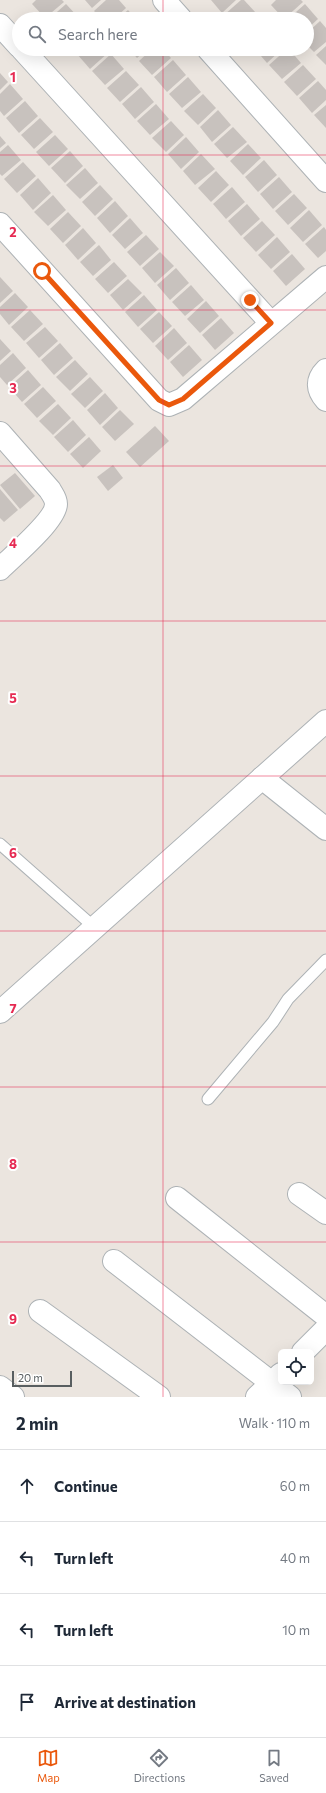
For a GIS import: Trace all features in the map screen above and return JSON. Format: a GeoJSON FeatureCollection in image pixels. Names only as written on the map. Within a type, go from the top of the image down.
{"type":"FeatureCollection","features":[{"type":"Feature","properties":{"kind":"street"},"geometry":{"type":"LineString","coordinates":[[164,0],[175,12]]}},
{"type":"Feature","properties":{"kind":"street"},"geometry":{"type":"LineString","coordinates":[[0,25],[12,38]]}},
{"type":"Feature","properties":{"kind":"street"},"geometry":{"type":"LineString","coordinates":[[28,56],[271,323]]}},
{"type":"Feature","properties":{"kind":"street"},"geometry":{"type":"LineString","coordinates":[[214,56],[326,181]]}},
{"type":"Feature","properties":{"kind":"street"},"geometry":{"type":"LineString","coordinates":[[0,224],[159,400],[169,405],[183,399],[326,277]]}},
{"type":"Feature","properties":{"kind":"street"},"geometry":{"type":"LineString","coordinates":[[326,370],[320,376],[318,384],[321,394],[326,400]]}},
{"type":"Feature","properties":{"kind":"street"},"geometry":{"type":"LineString","coordinates":[[0,433],[50,490],[55,498],[56,504],[54,511],[45,524],[0,569]]}},
{"type":"Feature","properties":{"kind":"street"},"geometry":{"type":"LineString","coordinates":[[0,1012],[326,721]]}},
{"type":"Feature","properties":{"kind":"street"},"geometry":{"type":"LineString","coordinates":[[262,778],[326,829]]}},
{"type":"Feature","properties":{"kind":"street"},"geometry":{"type":"LineString","coordinates":[[299,1194],[326,1213]]}},
{"type":"Feature","properties":{"kind":"street"},"geometry":{"type":"LineString","coordinates":[[177,1198],[326,1316]]}},
{"type":"Feature","properties":{"kind":"street"},"geometry":{"type":"LineString","coordinates":[[114,1261],[270,1385],[290,1397]]}},
{"type":"Feature","properties":{"kind":"street"},"geometry":{"type":"LineString","coordinates":[[40,1311],[159,1397]]}},
{"type":"Feature","properties":{"kind":"street"},"geometry":{"type":"LineString","coordinates":[[306,1349],[326,1329]]}},
{"type":"Feature","properties":{"kind":"street"},"geometry":{"type":"LineString","coordinates":[[0,1388],[13,1397]]}},
{"type":"Feature","properties":{"kind":"lane"},"geometry":{"type":"LineString","coordinates":[[0,844],[94,927]]}},
{"type":"Feature","properties":{"kind":"lane"},"geometry":{"type":"LineString","coordinates":[[208,1099],[273,1022],[288,999],[326,960]]}},
{"type":"Feature","properties":{"kind":"building"},"geometry":{"type":"Polygon","coordinates":[[[36,0],[62,0],[64,2],[52,12],[39,12],[32,4],[36,0]]]}},
{"type":"Feature","properties":{"kind":"building"},"geometry":{"type":"Polygon","coordinates":[[[85,0],[101,0],[92,8],[85,0]]]}},
{"type":"Feature","properties":{"kind":"building"},"geometry":{"type":"Polygon","coordinates":[[[106,0],[119,0],[126,8],[122,12],[94,11],[106,0]]]}},
{"type":"Feature","properties":{"kind":"building"},"geometry":{"type":"Polygon","coordinates":[[[211,0],[236,0],[223,12],[221,12],[211,0]]]}},
{"type":"Feature","properties":{"kind":"building"},"geometry":{"type":"Polygon","coordinates":[[[241,0],[244,0],[255,12],[227,12],[241,0]]]}},
{"type":"Feature","properties":{"kind":"building"},"geometry":{"type":"Polygon","coordinates":[[[276,0],[301,0],[303,2],[292,12],[278,12],[271,5],[276,0]]]}},
{"type":"Feature","properties":{"kind":"building"},"geometry":{"type":"Polygon","coordinates":[[[66,4],[73,12],[57,12],[66,4]]]}},
{"type":"Feature","properties":{"kind":"building"},"geometry":{"type":"Polygon","coordinates":[[[305,4],[312,12],[296,12],[305,4]]]}},
{"type":"Feature","properties":{"kind":"building"},"geometry":{"type":"Polygon","coordinates":[[[314,14],[318,19],[314,23],[314,14]]]}},
{"type":"Feature","properties":{"kind":"building"},"geometry":{"type":"Polygon","coordinates":[[[320,21],[326,28],[326,42],[314,52],[314,27],[320,21]]]}},
{"type":"Feature","properties":{"kind":"building"},"geometry":{"type":"Polygon","coordinates":[[[326,46],[326,65],[316,55],[326,46]]]}},
{"type":"Feature","properties":{"kind":"building"},"geometry":{"type":"Polygon","coordinates":[[[79,56],[105,56],[90,69],[79,56]]]}},
{"type":"Feature","properties":{"kind":"building"},"geometry":{"type":"Polygon","coordinates":[[[109,56],[113,56],[124,69],[105,85],[92,71],[109,56]]]}},
{"type":"Feature","properties":{"kind":"building"},"geometry":{"type":"Polygon","coordinates":[[[144,56],[169,56],[171,58],[152,75],[139,61],[144,56]]]}},
{"type":"Feature","properties":{"kind":"building"},"geometry":{"type":"Polygon","coordinates":[[[261,56],[274,56],[267,63],[261,56]]]}},
{"type":"Feature","properties":{"kind":"building"},"geometry":{"type":"Polygon","coordinates":[[[279,56],[295,56],[301,63],[282,79],[269,65],[279,56]]]}},
{"type":"Feature","properties":{"kind":"building"},"geometry":{"type":"Polygon","coordinates":[[[173,60],[186,75],[167,92],[154,77],[173,60]]]}},
{"type":"Feature","properties":{"kind":"building"},"geometry":{"type":"Polygon","coordinates":[[[303,65],[316,79],[297,96],[284,82],[303,65]]]}},
{"type":"Feature","properties":{"kind":"building"},"geometry":{"type":"Polygon","coordinates":[[[126,71],[139,85],[120,102],[107,88],[126,71]]]}},
{"type":"Feature","properties":{"kind":"building"},"geometry":{"type":"Polygon","coordinates":[[[0,73],[8,82],[0,90],[0,73]]]}},
{"type":"Feature","properties":{"kind":"building"},"geometry":{"type":"Polygon","coordinates":[[[188,77],[201,92],[182,108],[169,94],[188,77]]]}},
{"type":"Feature","properties":{"kind":"building"},"geometry":{"type":"Polygon","coordinates":[[[318,81],[326,90],[326,100],[312,113],[299,98],[318,81]]]}},
{"type":"Feature","properties":{"kind":"building"},"geometry":{"type":"Polygon","coordinates":[[[10,84],[23,99],[4,116],[0,111],[0,94],[10,84]]]}},
{"type":"Feature","properties":{"kind":"building"},"geometry":{"type":"Polygon","coordinates":[[[141,87],[154,102],[135,119],[122,104],[141,87]]]}},
{"type":"Feature","properties":{"kind":"building"},"geometry":{"type":"Polygon","coordinates":[[[203,94],[216,108],[198,125],[184,111],[203,94]]]}},
{"type":"Feature","properties":{"kind":"building"},"geometry":{"type":"Polygon","coordinates":[[[25,101],[38,116],[19,133],[6,118],[25,101]]]}},
{"type":"Feature","properties":{"kind":"building"},"geometry":{"type":"Polygon","coordinates":[[[156,104],[169,119],[150,135],[137,121],[156,104]]]}},
{"type":"Feature","properties":{"kind":"building"},"geometry":{"type":"Polygon","coordinates":[[[326,105],[326,128],[314,115],[326,105]]]}},
{"type":"Feature","properties":{"kind":"building"},"geometry":{"type":"Polygon","coordinates":[[[218,110],[231,125],[212,142],[200,127],[218,110]]]}},
{"type":"Feature","properties":{"kind":"building"},"geometry":{"type":"Polygon","coordinates":[[[40,118],[53,132],[34,149],[21,135],[40,118]]]}},
{"type":"Feature","properties":{"kind":"building"},"geometry":{"type":"Polygon","coordinates":[[[171,121],[184,135],[166,152],[152,138],[171,121]]]}},
{"type":"Feature","properties":{"kind":"building"},"geometry":{"type":"Polygon","coordinates":[[[233,127],[247,142],[227,158],[214,144],[233,127]]]}},
{"type":"Feature","properties":{"kind":"building"},"geometry":{"type":"Polygon","coordinates":[[[55,135],[68,149],[49,166],[36,152],[55,135]]]}},
{"type":"Feature","properties":{"kind":"building"},"geometry":{"type":"Polygon","coordinates":[[[0,136],[6,143],[0,148],[0,136]]]}},
{"type":"Feature","properties":{"kind":"building"},"geometry":{"type":"Polygon","coordinates":[[[186,137],[199,152],[181,169],[168,154],[186,137]]]}},
{"type":"Feature","properties":{"kind":"building"},"geometry":{"type":"Polygon","coordinates":[[[248,144],[261,158],[243,175],[230,161],[248,144]]]}},
{"type":"Feature","properties":{"kind":"building"},"geometry":{"type":"Polygon","coordinates":[[[8,145],[21,160],[2,176],[0,174],[0,152],[8,145]]]}},
{"type":"Feature","properties":{"kind":"building"},"geometry":{"type":"Polygon","coordinates":[[[70,151],[83,166],[65,183],[51,168],[70,151]]]}},
{"type":"Feature","properties":{"kind":"building"},"geometry":{"type":"Polygon","coordinates":[[[201,154],[215,169],[195,185],[183,171],[201,154]]]}},
{"type":"Feature","properties":{"kind":"building"},"geometry":{"type":"Polygon","coordinates":[[[264,160],[277,175],[258,192],[245,177],[264,160]]]}},
{"type":"Feature","properties":{"kind":"building"},"geometry":{"type":"Polygon","coordinates":[[[23,162],[36,176],[17,193],[4,179],[23,162]]]}},
{"type":"Feature","properties":{"kind":"building"},"geometry":{"type":"Polygon","coordinates":[[[85,168],[98,183],[80,199],[66,185],[85,168]]]}},
{"type":"Feature","properties":{"kind":"building"},"geometry":{"type":"Polygon","coordinates":[[[216,171],[229,185],[211,202],[198,188],[216,171]]]}},
{"type":"Feature","properties":{"kind":"building"},"geometry":{"type":"Polygon","coordinates":[[[279,177],[292,192],[273,209],[260,194],[279,177]]]}},
{"type":"Feature","properties":{"kind":"building"},"geometry":{"type":"Polygon","coordinates":[[[38,178],[51,193],[33,210],[20,195],[38,178]]]}},
{"type":"Feature","properties":{"kind":"building"},"geometry":{"type":"Polygon","coordinates":[[[100,185],[113,199],[95,216],[82,202],[100,185]]]}},
{"type":"Feature","properties":{"kind":"building"},"geometry":{"type":"Polygon","coordinates":[[[232,187],[245,202],[226,219],[213,204],[232,187]]]}},
{"type":"Feature","properties":{"kind":"building"},"geometry":{"type":"Polygon","coordinates":[[[294,194],[307,208],[288,225],[275,211],[294,194]]]}},
{"type":"Feature","properties":{"kind":"building"},"geometry":{"type":"Polygon","coordinates":[[[53,195],[66,210],[48,226],[34,212],[53,195]]]}},
{"type":"Feature","properties":{"kind":"building"},"geometry":{"type":"Polygon","coordinates":[[[115,201],[128,216],[110,233],[97,218],[115,201]]]}},
{"type":"Feature","properties":{"kind":"building"},"geometry":{"type":"Polygon","coordinates":[[[247,204],[260,219],[241,236],[228,221],[247,204]]]}},
{"type":"Feature","properties":{"kind":"building"},"geometry":{"type":"Polygon","coordinates":[[[309,210],[322,225],[303,242],[290,228],[309,210]]]}},
{"type":"Feature","properties":{"kind":"building"},"geometry":{"type":"Polygon","coordinates":[[[68,212],[81,226],[63,243],[50,229],[68,212]]]}},
{"type":"Feature","properties":{"kind":"building"},"geometry":{"type":"Polygon","coordinates":[[[130,218],[143,233],[125,249],[112,235],[130,218]]]}},
{"type":"Feature","properties":{"kind":"building"},"geometry":{"type":"Polygon","coordinates":[[[262,221],[275,235],[256,252],[243,238],[262,221]]]}},
{"type":"Feature","properties":{"kind":"building"},"geometry":{"type":"Polygon","coordinates":[[[324,227],[326,230],[326,251],[318,258],[305,244],[324,227]]]}},
{"type":"Feature","properties":{"kind":"building"},"geometry":{"type":"Polygon","coordinates":[[[83,228],[96,243],[78,260],[65,245],[83,228]]]}},
{"type":"Feature","properties":{"kind":"building"},"geometry":{"type":"Polygon","coordinates":[[[146,235],[159,249],[140,266],[127,252],[146,235]]]}},
{"type":"Feature","properties":{"kind":"building"},"geometry":{"type":"Polygon","coordinates":[[[277,237],[290,252],[271,269],[258,255],[277,237]]]}},
{"type":"Feature","properties":{"kind":"building"},"geometry":{"type":"Polygon","coordinates":[[[99,245],[111,260],[93,276],[80,262],[99,245]]]}},
{"type":"Feature","properties":{"kind":"building"},"geometry":{"type":"Polygon","coordinates":[[[160,252],[174,266],[155,283],[142,268],[160,252]]]}},
{"type":"Feature","properties":{"kind":"building"},"geometry":{"type":"Polygon","coordinates":[[[292,254],[305,269],[286,286],[273,271],[292,254]]]}},
{"type":"Feature","properties":{"kind":"building"},"geometry":{"type":"Polygon","coordinates":[[[114,262],[127,276],[108,293],[95,279],[114,262]]]}},
{"type":"Feature","properties":{"kind":"building"},"geometry":{"type":"Polygon","coordinates":[[[176,268],[189,283],[170,300],[157,285],[176,268]]]}},
{"type":"Feature","properties":{"kind":"building"},"geometry":{"type":"Polygon","coordinates":[[[0,277],[13,291],[0,303],[0,277]]]}},
{"type":"Feature","properties":{"kind":"building"},"geometry":{"type":"Polygon","coordinates":[[[128,279],[142,293],[123,310],[110,295],[128,279]]]}},
{"type":"Feature","properties":{"kind":"building"},"geometry":{"type":"Polygon","coordinates":[[[191,285],[204,300],[185,316],[172,302],[191,285]]]}},
{"type":"Feature","properties":{"kind":"building"},"geometry":{"type":"Polygon","coordinates":[[[15,293],[28,307],[9,325],[0,314],[0,307],[15,293]]]}},
{"type":"Feature","properties":{"kind":"building"},"geometry":{"type":"Polygon","coordinates":[[[144,295],[157,310],[138,327],[125,312],[144,295]]]}},
{"type":"Feature","properties":{"kind":"building"},"geometry":{"type":"Polygon","coordinates":[[[206,301],[219,316],[200,333],[187,319],[206,301]]]}},
{"type":"Feature","properties":{"kind":"building"},"geometry":{"type":"Polygon","coordinates":[[[30,310],[43,324],[24,341],[11,327],[30,310]]]}},
{"type":"Feature","properties":{"kind":"building"},"geometry":{"type":"Polygon","coordinates":[[[159,312],[172,326],[153,343],[140,329],[159,312]]]}},
{"type":"Feature","properties":{"kind":"building"},"geometry":{"type":"Polygon","coordinates":[[[221,318],[234,333],[215,350],[202,335],[221,318]]]}},
{"type":"Feature","properties":{"kind":"building"},"geometry":{"type":"Polygon","coordinates":[[[45,327],[58,341],[39,358],[26,343],[45,327]]]}},
{"type":"Feature","properties":{"kind":"building"},"geometry":{"type":"Polygon","coordinates":[[[174,328],[187,343],[168,360],[155,346],[174,328]]]}},
{"type":"Feature","properties":{"kind":"building"},"geometry":{"type":"Polygon","coordinates":[[[0,339],[11,351],[0,361],[0,339]]]}},
{"type":"Feature","properties":{"kind":"building"},"geometry":{"type":"Polygon","coordinates":[[[60,343],[73,358],[54,375],[41,360],[60,343]]]}},
{"type":"Feature","properties":{"kind":"building"},"geometry":{"type":"Polygon","coordinates":[[[189,345],[202,360],[183,377],[170,362],[189,345]]]}},
{"type":"Feature","properties":{"kind":"building"},"geometry":{"type":"Polygon","coordinates":[[[13,353],[26,368],[7,385],[0,377],[0,365],[13,353]]]}},
{"type":"Feature","properties":{"kind":"building"},"geometry":{"type":"Polygon","coordinates":[[[75,360],[88,374],[70,391],[56,377],[75,360]]]}},
{"type":"Feature","properties":{"kind":"building"},"geometry":{"type":"Polygon","coordinates":[[[28,370],[41,385],[22,402],[9,387],[28,370]]]}},
{"type":"Feature","properties":{"kind":"building"},"geometry":{"type":"Polygon","coordinates":[[[90,377],[103,391],[85,408],[71,394],[90,377]]]}},
{"type":"Feature","properties":{"kind":"building"},"geometry":{"type":"Polygon","coordinates":[[[43,387],[56,401],[37,418],[24,404],[43,387]]]}},
{"type":"Feature","properties":{"kind":"building"},"geometry":{"type":"Polygon","coordinates":[[[105,393],[118,408],[100,425],[87,410],[105,393]]]}},
{"type":"Feature","properties":{"kind":"building"},"geometry":{"type":"Polygon","coordinates":[[[58,404],[71,418],[53,435],[39,421],[58,404]]]}},
{"type":"Feature","properties":{"kind":"building"},"geometry":{"type":"Polygon","coordinates":[[[120,410],[134,424],[115,441],[102,427],[120,410]]]}},
{"type":"Feature","properties":{"kind":"building"},"geometry":{"type":"Polygon","coordinates":[[[73,420],[86,435],[68,452],[54,437],[73,420]]]}},
{"type":"Feature","properties":{"kind":"building"},"geometry":{"type":"Polygon","coordinates":[[[155,426],[169,441],[140,467],[126,452],[155,426]]]}},
{"type":"Feature","properties":{"kind":"building"},"geometry":{"type":"Polygon","coordinates":[[[89,437],[101,451],[83,468],[70,454],[89,437]]]}},
{"type":"Feature","properties":{"kind":"building"},"geometry":{"type":"Polygon","coordinates":[[[113,465],[123,478],[108,491],[97,477],[113,465]]]}},
{"type":"Feature","properties":{"kind":"building"},"geometry":{"type":"Polygon","coordinates":[[[15,473],[35,496],[20,509],[0,485],[15,473]]]}},
{"type":"Feature","properties":{"kind":"building"},"geometry":{"type":"Polygon","coordinates":[[[0,489],[18,510],[4,522],[0,518],[0,489]]]}},
{"type":"Feature","properties":{"kind":"route"},"geometry":{"type":"LineString","coordinates":[[42,271],[159,400],[169,405],[177,403],[183,399],[271,323],[250,300]]}}]}
